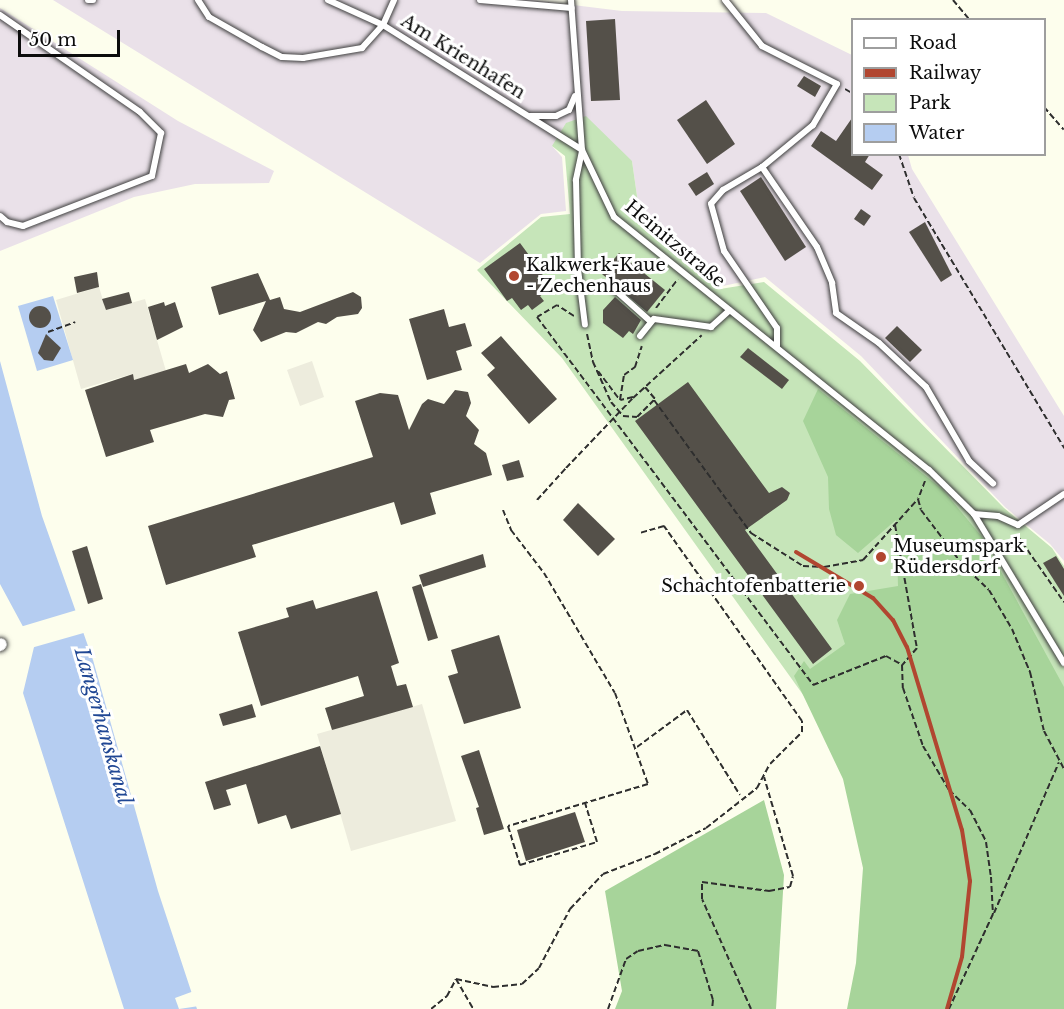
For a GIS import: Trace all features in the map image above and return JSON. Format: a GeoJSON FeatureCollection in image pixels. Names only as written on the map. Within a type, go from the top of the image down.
{"type":"FeatureCollection","features":[{"type":"Feature","properties":{"kind":"lane"},"geometry":{"type":"LineString","coordinates":[[88,0],[93,0]]}},
{"type":"Feature","properties":{"kind":"lane","name":"Am Krienhafen"},"geometry":{"type":"LineString","coordinates":[[198,0],[209,17],[282,57],[303,58],[362,48],[384,25],[394,0]]}},
{"type":"Feature","properties":{"kind":"lane","name":"Am Krienhafen"},"geometry":{"type":"LineString","coordinates":[[328,0],[384,25],[582,150]]}},
{"type":"Feature","properties":{"kind":"lane"},"geometry":{"type":"LineString","coordinates":[[480,0],[572,8]]}},
{"type":"Feature","properties":{"kind":"lane","name":"Heinitzstraße"},"geometry":{"type":"LineString","coordinates":[[571,0],[582,150],[614,217],[929,470],[974,514],[1064,663]]}},
{"type":"Feature","properties":{"kind":"lane","name":"Heinitzstraße"},"geometry":{"type":"LineString","coordinates":[[724,0],[762,46],[837,84],[813,125],[762,168],[723,190],[711,204],[724,251],[777,328],[777,346]]}},
{"type":"Feature","properties":{"kind":"lane"},"geometry":{"type":"LineString","coordinates":[[0,15],[140,112],[161,134],[152,176],[23,226],[7,222],[0,216]]}},
{"type":"Feature","properties":{"kind":"lane","name":"Am Krienhafen"},"geometry":{"type":"LineString","coordinates":[[527,115],[556,116],[569,110],[576,92]]}},
{"type":"Feature","properties":{"kind":"lane"},"geometry":{"type":"LineString","coordinates":[[582,150],[576,180],[578,270],[585,325]]}},
{"type":"Feature","properties":{"kind":"lane"},"geometry":{"type":"LineString","coordinates":[[762,168],[817,247],[832,283],[836,313],[879,344],[926,387],[969,461],[993,483]]}},
{"type":"Feature","properties":{"kind":"lane"},"geometry":{"type":"LineString","coordinates":[[612,288],[652,320],[711,327],[730,310]]}},
{"type":"Feature","properties":{"kind":"lane"},"geometry":{"type":"LineString","coordinates":[[640,336],[652,320]]}},
{"type":"Feature","properties":{"kind":"lane"},"geometry":{"type":"LineString","coordinates":[[974,514],[998,516],[1018,525],[1064,494]]}},
{"type":"Feature","properties":{"kind":"path"},"geometry":{"type":"LineString","coordinates":[[953,0],[968,18]]}},
{"type":"Feature","properties":{"kind":"path"},"geometry":{"type":"LineString","coordinates":[[1046,109],[1064,129]]}},
{"type":"Feature","properties":{"kind":"path"},"geometry":{"type":"LineString","coordinates":[[900,156],[914,198],[1064,448]]}},
{"type":"Feature","properties":{"kind":"path"},"geometry":{"type":"LineString","coordinates":[[652,320],[652,313],[683,272]]}},
{"type":"Feature","properties":{"kind":"path"},"geometry":{"type":"LineString","coordinates":[[655,401],[637,417],[623,416],[611,402],[593,362],[585,325],[557,305],[537,317],[813,685],[886,656],[902,665]]}},
{"type":"Feature","properties":{"kind":"path"},"geometry":{"type":"LineString","coordinates":[[48,332],[75,322]]}},
{"type":"Feature","properties":{"kind":"path"},"geometry":{"type":"LineString","coordinates":[[537,500],[634,397],[711,327]]}},
{"type":"Feature","properties":{"kind":"path"},"geometry":{"type":"LineString","coordinates":[[620,400],[624,375],[635,367],[642,351],[640,336]]}},
{"type":"Feature","properties":{"kind":"path"},"geometry":{"type":"LineString","coordinates":[[593,362],[620,400]]}},
{"type":"Feature","properties":{"kind":"path"},"geometry":{"type":"LineString","coordinates":[[645,387],[751,533],[803,566],[824,567],[862,560],[918,499],[929,470]]}},
{"type":"Feature","properties":{"kind":"path"},"geometry":{"type":"LineString","coordinates":[[620,400],[634,397]]}},
{"type":"Feature","properties":{"kind":"path"},"geometry":{"type":"LineString","coordinates":[[918,499],[921,510],[962,564],[989,590],[1012,629],[1030,672],[1044,731],[1064,769]]}},
{"type":"Feature","properties":{"kind":"path"},"geometry":{"type":"LineString","coordinates":[[503,510],[511,530],[544,573],[615,693],[648,784],[508,826],[520,865],[597,842],[585,803]]}},
{"type":"Feature","properties":{"kind":"path"},"geometry":{"type":"LineString","coordinates":[[895,525],[917,648],[902,665],[903,688],[923,746],[949,790],[970,810],[986,842],[993,914]]}},
{"type":"Feature","properties":{"kind":"path"},"geometry":{"type":"LineString","coordinates":[[456,980],[493,987],[522,984],[539,968],[570,909],[603,874],[655,854],[706,828],[757,788],[764,776],[802,732],[802,721],[663,526],[640,533]]}},
{"type":"Feature","properties":{"kind":"path"},"geometry":{"type":"LineString","coordinates":[[1015,532],[1064,602]]}},
{"type":"Feature","properties":{"kind":"path"},"geometry":{"type":"LineString","coordinates":[[636,747],[687,710],[740,795]]}},
{"type":"Feature","properties":{"kind":"path"},"geometry":{"type":"LineString","coordinates":[[950,1009],[1059,762]]}},
{"type":"Feature","properties":{"kind":"path"},"geometry":{"type":"LineString","coordinates":[[751,1009],[702,899],[702,882],[769,891],[790,887],[793,876],[764,776]]}},
{"type":"Feature","properties":{"kind":"path"},"geometry":{"type":"LineString","coordinates":[[608,1009],[626,959],[638,951],[665,945],[698,951],[713,1000],[712,1009]]}},
{"type":"Feature","properties":{"kind":"path"},"geometry":{"type":"LineString","coordinates":[[431,1009],[447,996],[456,980]]}},
{"type":"Feature","properties":{"kind":"path"},"geometry":{"type":"LineString","coordinates":[[456,980],[473,1009]]}},
{"type":"Feature","properties":{"kind":"shaded area"},"geometry":{"type":"Polygon","coordinates":[[[53,0],[532,0],[622,11],[766,13],[851,55],[851,156],[908,156],[912,169],[1064,416],[1064,561],[1050,544],[1005,507],[861,356],[765,277],[723,286],[639,210],[632,161],[552,146],[562,157],[566,211],[541,214],[480,263],[53,0]]]}},
{"type":"Feature","properties":{"kind":"shaded area"},"geometry":{"type":"Polygon","coordinates":[[[0,8],[178,121],[274,171],[269,183],[195,184],[134,197],[0,251],[0,8]]]}},
{"type":"Feature","properties":{"kind":"shaded area"},"geometry":{"type":"Polygon","coordinates":[[[99,287],[106,310],[145,299],[166,371],[134,380],[132,374],[81,389],[56,300],[99,287]]]}},
{"type":"Feature","properties":{"kind":"shaded area"},"geometry":{"type":"Polygon","coordinates":[[[312,361],[324,397],[300,406],[287,370],[312,361]]]}},
{"type":"Feature","properties":{"kind":"shaded area"},"geometry":{"type":"Polygon","coordinates":[[[422,704],[456,821],[351,851],[317,734],[422,704]]]}},
{"type":"Feature","properties":{"kind":"green space","name":"Museumspark Rüdersdorf"},"geometry":{"type":"Polygon","coordinates":[[[586,116],[632,161],[639,210],[720,289],[764,282],[860,361],[1004,508],[1052,548],[1064,566],[1064,1009],[868,876],[845,778],[819,717],[562,358],[477,270],[541,217],[570,214],[565,156],[552,146],[566,123],[586,116]]]}},
{"type":"Feature","properties":{"kind":"green space"},"geometry":{"type":"Polygon","coordinates":[[[818,389],[943,490],[982,537],[1064,687],[1064,1009],[847,1009],[856,963],[863,868],[843,779],[794,676],[804,661],[810,669],[845,644],[837,620],[850,594],[898,586],[896,520],[858,553],[836,535],[829,509],[828,477],[803,421],[818,389]]]}},
{"type":"Feature","properties":{"kind":"green space"},"geometry":{"type":"Polygon","coordinates":[[[764,800],[784,875],[776,1009],[615,1009],[622,991],[605,891],[764,800]]]}},
{"type":"Feature","properties":{"kind":"water"},"geometry":{"type":"Polygon","coordinates":[[[53,296],[73,360],[37,371],[18,306],[53,296]]]}},
{"type":"Feature","properties":{"kind":"water","name":"Langerhanskanal"},"geometry":{"type":"Polygon","coordinates":[[[0,361],[42,516],[93,660],[158,891],[197,1009],[124,1009],[23,693],[34,647],[0,584],[0,361]]]}},
{"type":"Feature","properties":{"kind":"pier"},"geometry":{"type":"Polygon","coordinates":[[[80,609],[87,632],[31,648],[20,627],[80,609]]]}},
{"type":"Feature","properties":{"kind":"pier"},"geometry":{"type":"Polygon","coordinates":[[[194,991],[199,1006],[179,1009],[175,998],[194,991]]]}},
{"type":"Feature","properties":{"kind":"building"},"geometry":{"type":"Polygon","coordinates":[[[615,19],[620,100],[591,101],[586,21],[615,19]]]}},
{"type":"Feature","properties":{"kind":"building"},"geometry":{"type":"Polygon","coordinates":[[[804,76],[821,86],[815,97],[797,86],[804,76]]]}},
{"type":"Feature","properties":{"kind":"building"},"geometry":{"type":"Polygon","coordinates":[[[706,100],[735,144],[707,164],[677,120],[706,100]]]}},
{"type":"Feature","properties":{"kind":"building"},"geometry":{"type":"Polygon","coordinates":[[[851,119],[851,156],[869,156],[865,162],[883,175],[872,190],[811,146],[821,131],[836,141],[851,119]]]}},
{"type":"Feature","properties":{"kind":"building"},"geometry":{"type":"Polygon","coordinates":[[[707,172],[714,184],[696,196],[688,184],[707,172]]]}},
{"type":"Feature","properties":{"kind":"building"},"geometry":{"type":"Polygon","coordinates":[[[761,177],[806,247],[785,261],[740,191],[761,177]]]}},
{"type":"Feature","properties":{"kind":"building"},"geometry":{"type":"Polygon","coordinates":[[[861,209],[871,216],[864,226],[854,219],[861,209]]]}},
{"type":"Feature","properties":{"kind":"building"},"geometry":{"type":"Polygon","coordinates":[[[925,222],[952,275],[941,282],[909,232],[925,222]]]}},
{"type":"Feature","properties":{"kind":"building","name":"Kalkwerk-Kaue - Zechenhaus"},"geometry":{"type":"Polygon","coordinates":[[[520,243],[543,274],[537,278],[547,291],[540,296],[544,301],[532,310],[528,305],[521,310],[512,298],[507,301],[484,269],[520,243]]]}},
{"type":"Feature","properties":{"kind":"building"},"geometry":{"type":"Polygon","coordinates":[[[619,253],[665,290],[647,312],[602,274],[619,253]]]}},
{"type":"Feature","properties":{"kind":"building"},"geometry":{"type":"Polygon","coordinates":[[[97,272],[99,287],[77,293],[74,277],[97,272]]]}},
{"type":"Feature","properties":{"kind":"building"},"geometry":{"type":"Polygon","coordinates":[[[258,273],[270,300],[280,297],[284,309],[300,312],[353,292],[361,297],[362,308],[358,314],[337,317],[326,324],[318,322],[296,333],[286,332],[261,342],[253,330],[266,301],[219,315],[211,287],[258,273]]]}},
{"type":"Feature","properties":{"kind":"building"},"geometry":{"type":"Polygon","coordinates":[[[129,292],[132,303],[106,310],[102,299],[129,292]]]}},
{"type":"Feature","properties":{"kind":"building"},"geometry":{"type":"Polygon","coordinates":[[[615,297],[641,320],[633,334],[629,331],[623,338],[603,323],[603,310],[615,297]]]}},
{"type":"Feature","properties":{"kind":"building"},"geometry":{"type":"Polygon","coordinates":[[[164,302],[165,306],[175,302],[183,327],[157,340],[148,307],[164,302]]]}},
{"type":"Feature","properties":{"kind":"building"},"geometry":{"type":"Polygon","coordinates":[[[36,306],[44,306],[51,313],[51,321],[44,328],[36,328],[29,321],[29,313],[36,306]]]}},
{"type":"Feature","properties":{"kind":"building"},"geometry":{"type":"Polygon","coordinates":[[[444,309],[449,327],[465,323],[472,346],[456,351],[462,370],[427,380],[409,319],[444,309]]]}},
{"type":"Feature","properties":{"kind":"building"},"geometry":{"type":"Polygon","coordinates":[[[897,326],[922,350],[910,362],[885,338],[897,326]]]}},
{"type":"Feature","properties":{"kind":"building"},"geometry":{"type":"Polygon","coordinates":[[[46,334],[61,348],[53,361],[44,360],[38,353],[46,334]]]}},
{"type":"Feature","properties":{"kind":"building"},"geometry":{"type":"Polygon","coordinates":[[[501,336],[557,399],[529,424],[487,375],[495,368],[481,353],[501,336]]]}},
{"type":"Feature","properties":{"kind":"building"},"geometry":{"type":"Polygon","coordinates":[[[748,348],[789,380],[782,389],[740,357],[748,348]]]}},
{"type":"Feature","properties":{"kind":"building"},"geometry":{"type":"Polygon","coordinates":[[[186,364],[189,373],[208,364],[220,374],[227,371],[235,399],[229,400],[223,417],[205,414],[150,430],[154,442],[106,457],[85,390],[133,374],[134,380],[186,364]]]}},
{"type":"Feature","properties":{"kind":"building","name":"Schachtofenbatterie"},"geometry":{"type":"Polygon","coordinates":[[[688,382],[769,493],[782,487],[790,493],[787,500],[745,530],[832,649],[813,664],[635,421],[688,382]]]}},
{"type":"Feature","properties":{"kind":"building"},"geometry":{"type":"Polygon","coordinates":[[[455,390],[468,392],[471,403],[466,416],[479,430],[474,444],[486,453],[492,475],[430,493],[436,514],[401,525],[394,502],[252,545],[256,557],[166,585],[148,526],[373,457],[355,401],[380,393],[398,395],[409,430],[422,404],[428,399],[444,404],[455,390]]]}},
{"type":"Feature","properties":{"kind":"building"},"geometry":{"type":"Polygon","coordinates":[[[519,460],[524,477],[507,481],[502,465],[519,460]]]}},
{"type":"Feature","properties":{"kind":"building"},"geometry":{"type":"Polygon","coordinates":[[[578,503],[615,539],[598,556],[563,520],[578,503]]]}},
{"type":"Feature","properties":{"kind":"building"},"geometry":{"type":"Polygon","coordinates":[[[87,546],[103,599],[88,604],[72,551],[87,546]]]}},
{"type":"Feature","properties":{"kind":"building"},"geometry":{"type":"Polygon","coordinates":[[[483,554],[486,567],[423,587],[419,575],[483,554]]]}},
{"type":"Feature","properties":{"kind":"building"},"geometry":{"type":"Polygon","coordinates":[[[1056,556],[1064,569],[1064,596],[1043,563],[1056,556]]]}},
{"type":"Feature","properties":{"kind":"building"},"geometry":{"type":"Polygon","coordinates":[[[421,584],[438,638],[428,641],[412,587],[421,584]]]}},
{"type":"Feature","properties":{"kind":"building"},"geometry":{"type":"Polygon","coordinates":[[[377,591],[399,663],[391,666],[397,686],[406,684],[413,707],[332,730],[325,708],[364,696],[358,676],[261,706],[238,632],[289,617],[286,608],[313,600],[316,609],[377,591]]]}},
{"type":"Feature","properties":{"kind":"building"},"geometry":{"type":"Polygon","coordinates":[[[499,635],[521,708],[464,724],[448,676],[458,673],[451,650],[499,635]]]}},
{"type":"Feature","properties":{"kind":"building"},"geometry":{"type":"Polygon","coordinates":[[[252,704],[256,717],[223,726],[219,714],[252,704]]]}},
{"type":"Feature","properties":{"kind":"building"},"geometry":{"type":"Polygon","coordinates":[[[320,746],[341,814],[291,829],[286,815],[258,824],[246,784],[226,790],[231,805],[214,810],[205,782],[320,746]]]}},
{"type":"Feature","properties":{"kind":"building"},"geometry":{"type":"Polygon","coordinates":[[[479,750],[504,829],[484,835],[476,808],[479,807],[461,756],[479,750]]]}},
{"type":"Feature","properties":{"kind":"building"},"geometry":{"type":"Polygon","coordinates":[[[575,812],[585,842],[526,861],[517,830],[575,812]]]}},
{"type":"Feature","properties":{"kind":"railway"},"geometry":{"type":"LineString","coordinates":[[796,552],[873,598],[893,620],[907,647],[962,830],[970,881],[962,957],[947,1009]]}},
{"type":"Feature","properties":{"kind":"place","name":"Kalkwerk-Kaue - Zechenhaus"},"geometry":{"type":"Point","coordinates":[514,276]}},
{"type":"Feature","properties":{"kind":"place","name":"Museumspark Rüdersdorf"},"geometry":{"type":"Point","coordinates":[881,557]}},
{"type":"Feature","properties":{"kind":"place","name":"Schachtofenbatterie"},"geometry":{"type":"Point","coordinates":[859,586]}}]}
